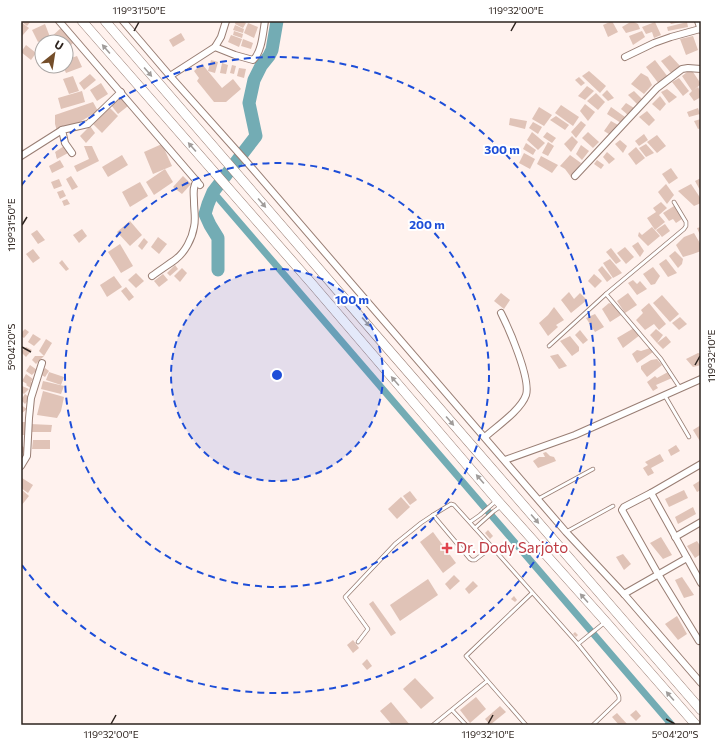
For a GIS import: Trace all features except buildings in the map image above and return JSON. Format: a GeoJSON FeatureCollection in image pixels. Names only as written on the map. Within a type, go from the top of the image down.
{"type":"FeatureCollection","features":[{"type":"Feature","properties":{"kind":"main road"},"geometry":{"type":"LineString","coordinates":[[82,21],[328,302],[497,504],[606,622],[696,725]]}},
{"type":"Feature","properties":{"kind":"main road"},"geometry":{"type":"LineString","coordinates":[[105,21],[701,710]]}},
{"type":"Feature","properties":{"kind":"street"},"geometry":{"type":"LineString","coordinates":[[59,21],[199,183],[195,183],[193,190],[195,219],[194,228],[190,238],[181,254],[152,276]]}},
{"type":"Feature","properties":{"kind":"street"},"geometry":{"type":"LineString","coordinates":[[123,21],[566,532],[624,594],[701,683]]}},
{"type":"Feature","properties":{"kind":"street"},"geometry":{"type":"LineString","coordinates":[[170,76],[215,47],[221,37],[226,21]]}},
{"type":"Feature","properties":{"kind":"street"},"geometry":{"type":"LineString","coordinates":[[215,47],[253,60],[257,55],[265,21]]}},
{"type":"Feature","properties":{"kind":"street"},"geometry":{"type":"LineString","coordinates":[[625,57],[654,43],[701,29],[698,21]]}},
{"type":"Feature","properties":{"kind":"street"},"geometry":{"type":"LineString","coordinates":[[575,176],[657,88],[682,69],[688,68],[701,70]]}},
{"type":"Feature","properties":{"kind":"street"},"geometry":{"type":"LineString","coordinates":[[21,156],[62,130],[88,124],[121,92]]}},
{"type":"Feature","properties":{"kind":"street"},"geometry":{"type":"LineString","coordinates":[[62,130],[65,143],[72,153]]}},
{"type":"Feature","properties":{"kind":"street"},"geometry":{"type":"LineString","coordinates":[[485,437],[520,406],[526,396],[526,379],[520,359],[501,313]]}},
{"type":"Feature","properties":{"kind":"street"},"geometry":{"type":"LineString","coordinates":[[21,466],[27,456],[31,398],[42,363]]}},
{"type":"Feature","properties":{"kind":"street"},"geometry":{"type":"LineString","coordinates":[[505,460],[575,435],[701,379]]}},
{"type":"Feature","properties":{"kind":"street"},"geometry":{"type":"LineString","coordinates":[[700,642],[658,574],[622,510],[624,507],[701,464]]}},
{"type":"Feature","properties":{"kind":"street"},"geometry":{"type":"LineString","coordinates":[[651,493],[701,581]]}},
{"type":"Feature","properties":{"kind":"street"},"geometry":{"type":"LineString","coordinates":[[675,537],[701,522]]}},
{"type":"Feature","properties":{"kind":"street"},"geometry":{"type":"LineString","coordinates":[[624,594],[687,558]]}},
{"type":"Feature","properties":{"kind":"lane"},"geometry":{"type":"LineString","coordinates":[[549,346],[606,294],[684,229],[686,222],[674,202]]}},
{"type":"Feature","properties":{"kind":"lane"},"geometry":{"type":"LineString","coordinates":[[606,294],[661,359],[680,388]]}},
{"type":"Feature","properties":{"kind":"lane"},"geometry":{"type":"LineString","coordinates":[[665,396],[689,437]]}},
{"type":"Feature","properties":{"kind":"lane"},"geometry":{"type":"LineString","coordinates":[[538,499],[593,469]]}},
{"type":"Feature","properties":{"kind":"lane"},"geometry":{"type":"LineString","coordinates":[[358,642],[368,629],[345,597],[396,544],[420,523],[453,504],[578,644],[619,697],[619,700],[593,725]]}},
{"type":"Feature","properties":{"kind":"lane"},"geometry":{"type":"LineString","coordinates":[[475,528],[494,511],[497,504]]}},
{"type":"Feature","properties":{"kind":"lane"},"geometry":{"type":"LineString","coordinates":[[470,522],[497,504]]}},
{"type":"Feature","properties":{"kind":"lane"},"geometry":{"type":"LineString","coordinates":[[566,532],[613,506]]}},
{"type":"Feature","properties":{"kind":"lane"},"geometry":{"type":"LineString","coordinates":[[433,515],[470,559],[474,560],[492,547]]}},
{"type":"Feature","properties":{"kind":"lane"},"geometry":{"type":"LineString","coordinates":[[526,725],[466,656],[532,593]]}},
{"type":"Feature","properties":{"kind":"lane"},"geometry":{"type":"LineString","coordinates":[[578,644],[606,622]]}},
{"type":"Feature","properties":{"kind":"lane"},"geometry":{"type":"LineString","coordinates":[[433,725],[488,681]]}},
{"type":"Feature","properties":{"kind":"lane"},"geometry":{"type":"LineString","coordinates":[[452,710],[466,725]]}},
{"type":"Feature","properties":{"kind":"waterway"},"geometry":{"type":"LineString","coordinates":[[218,270],[218,238],[205,214],[213,192],[256,136],[249,103],[254,80],[261,66],[272,50],[277,21]]}},
{"type":"Feature","properties":{"kind":"waterway"},"geometry":{"type":"LineString","coordinates":[[213,192],[671,724],[668,725]]}},
{"type":"Feature","properties":{"kind":"place","name":"Dr. Dody Sarjoto"},"geometry":{"type":"Point","coordinates":[447,548]}}]}
